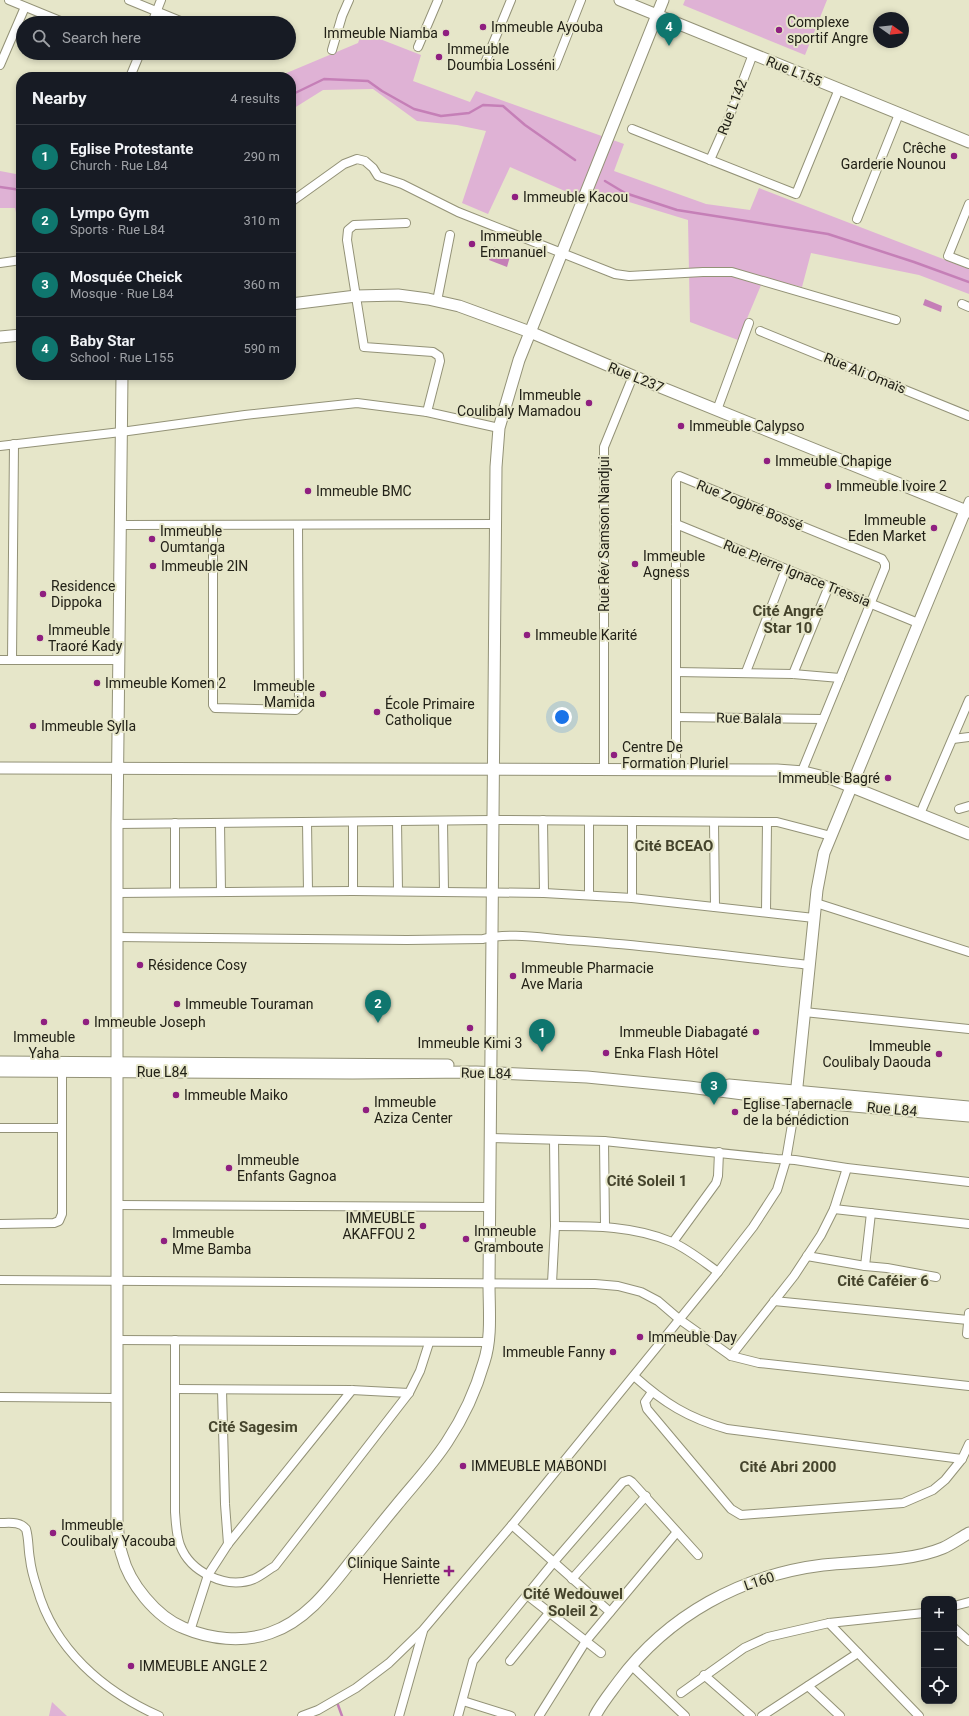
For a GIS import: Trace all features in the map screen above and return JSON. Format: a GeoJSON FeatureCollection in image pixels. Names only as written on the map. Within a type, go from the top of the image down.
{"type":"FeatureCollection","features":[{"type":"Feature","properties":{"kind":"street"},"geometry":{"type":"LineString","coordinates":[[9,0],[48,16]]}},
{"type":"Feature","properties":{"kind":"street"},"geometry":{"type":"LineString","coordinates":[[129,0],[167,16]]}},
{"type":"Feature","properties":{"kind":"street"},"geometry":{"type":"LineString","coordinates":[[155,16],[161,0]]}},
{"type":"Feature","properties":{"kind":"street"},"geometry":{"type":"LineString","coordinates":[[332,50],[342,16],[349,0]]}},
{"type":"Feature","properties":{"kind":"street"},"geometry":{"type":"LineString","coordinates":[[418,47],[438,0]]}},
{"type":"Feature","properties":{"kind":"street"},"geometry":{"type":"LineString","coordinates":[[485,63],[510,0]]}},
{"type":"Feature","properties":{"kind":"street"},"geometry":{"type":"LineString","coordinates":[[555,66],[581,0]]}},
{"type":"Feature","properties":{"kind":"street","name":"Rue L155"},"geometry":{"type":"LineString","coordinates":[[620,0],[656,16],[969,142]]}},
{"type":"Feature","properties":{"kind":"street"},"geometry":{"type":"LineString","coordinates":[[122,380],[117,768],[117,1520],[121,1555],[131,1579],[144,1597],[174,1624],[190,1631],[211,1636],[230,1639],[249,1638],[270,1633],[288,1625],[309,1609],[332,1585],[446,1443],[462,1417],[485,1361],[488,1342],[489,1284],[496,467],[499,428],[519,360],[663,0]]}},
{"type":"Feature","properties":{"kind":"street"},"geometry":{"type":"LineString","coordinates":[[21,16],[25,7]]}},
{"type":"Feature","properties":{"kind":"street"},"geometry":{"type":"LineString","coordinates":[[0,65],[16,28]]}},
{"type":"Feature","properties":{"kind":"street","name":"Rue L142"},"geometry":{"type":"LineString","coordinates":[[710,160],[730,115],[752,54]]}},
{"type":"Feature","properties":{"kind":"street"},"geometry":{"type":"LineString","coordinates":[[134,72],[138,60]]}},
{"type":"Feature","properties":{"kind":"street"},"geometry":{"type":"LineString","coordinates":[[632,129],[796,194],[839,89]]}},
{"type":"Feature","properties":{"kind":"street"},"geometry":{"type":"LineString","coordinates":[[857,219],[899,114]]}},
{"type":"Feature","properties":{"kind":"street"},"geometry":{"type":"LineString","coordinates":[[296,198],[344,164],[357,158],[365,160],[378,176],[402,184],[458,212],[615,274],[629,276],[732,272],[896,320]]}},
{"type":"Feature","properties":{"kind":"street"},"geometry":{"type":"LineString","coordinates":[[969,204],[948,256],[969,264]]}},
{"type":"Feature","properties":{"kind":"street"},"geometry":{"type":"LineString","coordinates":[[406,223],[354,225],[348,230],[347,240],[364,348],[433,352],[438,356],[440,361],[427,412]]}},
{"type":"Feature","properties":{"kind":"street"},"geometry":{"type":"LineString","coordinates":[[437,301],[450,235]]}},
{"type":"Feature","properties":{"kind":"street"},"geometry":{"type":"LineString","coordinates":[[0,262],[16,260]]}},
{"type":"Feature","properties":{"kind":"street","name":"Rue L237"},"geometry":{"type":"LineString","coordinates":[[296,303],[356,296],[398,295],[459,306],[530,332],[717,410],[968,508]]}},
{"type":"Feature","properties":{"kind":"street"},"geometry":{"type":"LineString","coordinates":[[717,410],[750,323]]}},
{"type":"Feature","properties":{"kind":"street","name":"Rue Ali Omaïs"},"geometry":{"type":"LineString","coordinates":[[760,331],[969,416]]}},
{"type":"Feature","properties":{"kind":"street"},"geometry":{"type":"LineString","coordinates":[[0,337],[16,335]]}},
{"type":"Feature","properties":{"kind":"street","name":"Rue Rév Samson Nandjui"},"geometry":{"type":"LineString","coordinates":[[604,768],[604,447],[633,376]]}},
{"type":"Feature","properties":{"kind":"street"},"geometry":{"type":"LineString","coordinates":[[0,446],[121,432],[246,415],[357,403],[427,412],[499,428]]}},
{"type":"Feature","properties":{"kind":"street"},"geometry":{"type":"LineString","coordinates":[[12,660],[14,444]]}},
{"type":"Feature","properties":{"kind":"street","name":"Rue Zogbré Bossé"},"geometry":{"type":"LineString","coordinates":[[676,769],[676,480],[679,476],[882,559],[885,564],[871,603],[802,772]]}},
{"type":"Feature","properties":{"kind":"street"},"geometry":{"type":"LineString","coordinates":[[302,1716],[318,1710],[356,1688],[389,1663],[423,1630],[634,1376],[754,1227],[774,1196],[780,1183],[786,1160],[796,1096],[814,918],[819,876],[824,853],[918,623],[968,508]]}},
{"type":"Feature","properties":{"kind":"street"},"geometry":{"type":"LineString","coordinates":[[120,525],[496,524]]}},
{"type":"Feature","properties":{"kind":"street","name":"Rue Pierre Ignace Tressia"},"geometry":{"type":"LineString","coordinates":[[676,524],[918,623]]}},
{"type":"Feature","properties":{"kind":"street"},"geometry":{"type":"LineString","coordinates":[[213,525],[215,708],[296,710],[299,707],[298,525]]}},
{"type":"Feature","properties":{"kind":"street"},"geometry":{"type":"LineString","coordinates":[[746,672],[786,569]]}},
{"type":"Feature","properties":{"kind":"street"},"geometry":{"type":"LineString","coordinates":[[793,674],[829,586]]}},
{"type":"Feature","properties":{"kind":"street"},"geometry":{"type":"LineString","coordinates":[[0,660],[119,660]]}},
{"type":"Feature","properties":{"kind":"street"},"geometry":{"type":"LineString","coordinates":[[676,672],[746,672],[840,678]]}},
{"type":"Feature","properties":{"kind":"street"},"geometry":{"type":"LineString","coordinates":[[920,814],[969,700]]}},
{"type":"Feature","properties":{"kind":"street","name":"Rue Balala"},"geometry":{"type":"LineString","coordinates":[[676,717],[823,720]]}},
{"type":"Feature","properties":{"kind":"street"},"geometry":{"type":"LineString","coordinates":[[953,739],[969,737]]}},
{"type":"Feature","properties":{"kind":"street"},"geometry":{"type":"LineString","coordinates":[[0,768],[604,768],[778,770],[818,775],[851,786],[969,834]]}},
{"type":"Feature","properties":{"kind":"street"},"geometry":{"type":"LineString","coordinates":[[959,809],[969,806]]}},
{"type":"Feature","properties":{"kind":"street"},"geometry":{"type":"LineString","coordinates":[[117,824],[493,820],[777,822],[831,836]]}},
{"type":"Feature","properties":{"kind":"street"},"geometry":{"type":"LineString","coordinates":[[542,820],[544,893]]}},
{"type":"Feature","properties":{"kind":"street"},"geometry":{"type":"LineString","coordinates":[[397,821],[398,892]]}},
{"type":"Feature","properties":{"kind":"street"},"geometry":{"type":"LineString","coordinates":[[443,821],[444,892]]}},
{"type":"Feature","properties":{"kind":"street"},"geometry":{"type":"LineString","coordinates":[[589,821],[589,895]]}},
{"type":"Feature","properties":{"kind":"street"},"geometry":{"type":"LineString","coordinates":[[632,821],[632,898]]}},
{"type":"Feature","properties":{"kind":"street"},"geometry":{"type":"LineString","coordinates":[[308,822],[308,891]]}},
{"type":"Feature","properties":{"kind":"street"},"geometry":{"type":"LineString","coordinates":[[353,822],[353,891]]}},
{"type":"Feature","properties":{"kind":"street"},"geometry":{"type":"LineString","coordinates":[[714,822],[715,907]]}},
{"type":"Feature","properties":{"kind":"street"},"geometry":{"type":"LineString","coordinates":[[766,822],[766,912]]}},
{"type":"Feature","properties":{"kind":"street"},"geometry":{"type":"LineString","coordinates":[[175,823],[176,892]]}},
{"type":"Feature","properties":{"kind":"street"},"geometry":{"type":"LineString","coordinates":[[220,823],[221,892]]}},
{"type":"Feature","properties":{"kind":"street"},"geometry":{"type":"LineString","coordinates":[[117,892],[353,891],[544,893],[632,898],[814,918]]}},
{"type":"Feature","properties":{"kind":"street"},"geometry":{"type":"LineString","coordinates":[[816,903],[969,952]]}},
{"type":"Feature","properties":{"kind":"street"},"geometry":{"type":"LineString","coordinates":[[117,936],[407,940],[483,939],[493,936],[543,938],[641,945],[809,966]]}},
{"type":"Feature","properties":{"kind":"street"},"geometry":{"type":"LineString","coordinates":[[804,1012],[969,1029]]}},
{"type":"Feature","properties":{"kind":"street","name":"Rue L84"},"geometry":{"type":"LineString","coordinates":[[0,1062],[62,1067],[118,1068],[491,1069],[618,1072],[735,1086],[796,1096],[969,1116]]}},
{"type":"Feature","properties":{"kind":"street"},"geometry":{"type":"LineString","coordinates":[[0,1224],[54,1223],[59,1221],[62,1214],[62,1067]]}},
{"type":"Feature","properties":{"kind":"street","name":"Rue L84"},"geometry":{"type":"LineString","coordinates":[[0,1071],[62,1067]]}},
{"type":"Feature","properties":{"kind":"street","name":"Rue L84"},"geometry":{"type":"LineString","coordinates":[[796,1096],[969,1108]]}},
{"type":"Feature","properties":{"kind":"street"},"geometry":{"type":"LineString","coordinates":[[0,1128],[62,1128]]}},
{"type":"Feature","properties":{"kind":"street"},"geometry":{"type":"LineString","coordinates":[[491,1138],[604,1141],[719,1152],[969,1182]]}},
{"type":"Feature","properties":{"kind":"street"},"geometry":{"type":"LineString","coordinates":[[552,1284],[555,1226],[554,1140]]}},
{"type":"Feature","properties":{"kind":"street"},"geometry":{"type":"LineString","coordinates":[[604,1141],[606,1226]]}},
{"type":"Feature","properties":{"kind":"street"},"geometry":{"type":"LineString","coordinates":[[673,1242],[716,1183],[718,1176],[719,1152]]}},
{"type":"Feature","properties":{"kind":"street"},"geometry":{"type":"LineString","coordinates":[[731,1356],[807,1256],[834,1209],[847,1168]]}},
{"type":"Feature","properties":{"kind":"street"},"geometry":{"type":"LineString","coordinates":[[118,1205],[490,1207]]}},
{"type":"Feature","properties":{"kind":"street"},"geometry":{"type":"LineString","coordinates":[[834,1209],[969,1224]]}},
{"type":"Feature","properties":{"kind":"street"},"geometry":{"type":"LineString","coordinates":[[865,1266],[871,1213]]}},
{"type":"Feature","properties":{"kind":"street"},"geometry":{"type":"LineString","coordinates":[[555,1226],[606,1226],[634,1230],[673,1242],[718,1272]]}},
{"type":"Feature","properties":{"kind":"street"},"geometry":{"type":"LineString","coordinates":[[807,1256],[865,1266],[887,1268],[936,1278]]}},
{"type":"Feature","properties":{"kind":"street"},"geometry":{"type":"LineString","coordinates":[[0,1280],[610,1285],[641,1292],[658,1301],[679,1319],[731,1356],[759,1363],[969,1386]]}},
{"type":"Feature","properties":{"kind":"street"},"geometry":{"type":"LineString","coordinates":[[774,1300],[969,1316],[967,1334]]}},
{"type":"Feature","properties":{"kind":"street"},"geometry":{"type":"LineString","coordinates":[[117,1340],[429,1343],[488,1342]]}},
{"type":"Feature","properties":{"kind":"street"},"geometry":{"type":"LineString","coordinates":[[176,1340],[175,1512],[177,1533],[181,1546],[192,1564],[208,1575],[230,1582],[242,1582],[254,1579],[275,1566],[409,1392],[420,1371],[429,1343]]}},
{"type":"Feature","properties":{"kind":"street"},"geometry":{"type":"LineString","coordinates":[[634,1376],[652,1392],[676,1409],[696,1419],[738,1431],[962,1459]]}},
{"type":"Feature","properties":{"kind":"street"},"geometry":{"type":"LineString","coordinates":[[176,1389],[352,1390],[409,1392]]}},
{"type":"Feature","properties":{"kind":"street"},"geometry":{"type":"LineString","coordinates":[[222,1390],[225,1504],[228,1544]]}},
{"type":"Feature","properties":{"kind":"street"},"geometry":{"type":"LineString","coordinates":[[190,1631],[208,1575],[228,1544],[352,1390]]}},
{"type":"Feature","properties":{"kind":"street"},"geometry":{"type":"LineString","coordinates":[[652,1392],[646,1402],[647,1409],[731,1509],[741,1515],[903,1503],[933,1490],[945,1480],[962,1459],[969,1444]]}},
{"type":"Feature","properties":{"kind":"street"},"geometry":{"type":"LineString","coordinates":[[0,1397],[117,1398]]}},
{"type":"Feature","properties":{"kind":"street"},"geometry":{"type":"LineString","coordinates":[[458,1716],[474,1661],[553,1563],[623,1482],[629,1480],[632,1482],[698,1555]]}},
{"type":"Feature","properties":{"kind":"street"},"geometry":{"type":"LineString","coordinates":[[572,1579],[646,1496]]}},
{"type":"Feature","properties":{"kind":"street"},"geometry":{"type":"LineString","coordinates":[[0,1523],[17,1523],[23,1525],[26,1529],[30,1558],[37,1590],[48,1619],[61,1641],[92,1675],[134,1704],[159,1716]]}},
{"type":"Feature","properties":{"kind":"street"},"geometry":{"type":"LineString","coordinates":[[512,1524],[553,1563],[610,1612]]}},
{"type":"Feature","properties":{"kind":"street"},"geometry":{"type":"LineString","coordinates":[[539,1716],[586,1641],[677,1532]]}},
{"type":"Feature","properties":{"kind":"street","name":"L160"},"geometry":{"type":"LineString","coordinates":[[597,1715],[631,1665],[666,1631],[695,1610],[724,1593],[761,1579],[791,1571],[822,1565],[922,1554],[942,1548],[969,1533]]}},
{"type":"Feature","properties":{"kind":"street"},"geometry":{"type":"LineString","coordinates":[[527,1595],[601,1654]]}},
{"type":"Feature","properties":{"kind":"street"},"geometry":{"type":"LineString","coordinates":[[957,1605],[969,1602]]}},
{"type":"Feature","properties":{"kind":"street"},"geometry":{"type":"LineString","coordinates":[[510,1661],[549,1612]]}},
{"type":"Feature","properties":{"kind":"street"},"geometry":{"type":"LineString","coordinates":[[681,1693],[704,1675],[754,1642],[779,1634],[829,1623],[921,1613]]}},
{"type":"Feature","properties":{"kind":"street"},"geometry":{"type":"LineString","coordinates":[[829,1623],[919,1716]]}},
{"type":"Feature","properties":{"kind":"street"},"geometry":{"type":"LineString","coordinates":[[399,1716],[423,1630]]}},
{"type":"Feature","properties":{"kind":"street"},"geometry":{"type":"LineString","coordinates":[[957,1631],[969,1641]]}},
{"type":"Feature","properties":{"kind":"street"},"geometry":{"type":"LineString","coordinates":[[762,1716],[858,1653]]}},
{"type":"Feature","properties":{"kind":"street"},"geometry":{"type":"LineString","coordinates":[[631,1665],[685,1716]]}},
{"type":"Feature","properties":{"kind":"street"},"geometry":{"type":"LineString","coordinates":[[704,1675],[751,1716]]}},
{"type":"Feature","properties":{"kind":"street"},"geometry":{"type":"LineString","coordinates":[[808,1686],[840,1716]]}},
{"type":"Feature","properties":{"kind":"street"},"geometry":{"type":"LineString","coordinates":[[463,1700],[511,1716]]}},
{"type":"Feature","properties":{"kind":"shaded area","name":"Complexe sportif Angre"},"geometry":{"type":"Polygon","coordinates":[[[685,0],[827,0],[805,55],[683,5],[685,0]]]}},
{"type":"Feature","properties":{"kind":"shaded area"},"geometry":{"type":"Polygon","coordinates":[[[362,32],[421,55],[413,81],[470,102],[476,91],[624,144],[614,171],[706,204],[750,210],[759,188],[969,269],[969,294],[919,275],[811,253],[802,287],[764,278],[738,340],[690,322],[688,220],[593,191],[587,206],[574,195],[510,167],[488,214],[462,203],[486,131],[457,125],[417,121],[373,89],[323,90],[296,107],[296,72],[289,72],[358,43],[362,32]]]}},
{"type":"Feature","properties":{"kind":"shaded area"},"geometry":{"type":"Polygon","coordinates":[[[0,171],[16,174],[16,212],[15,208],[0,208],[0,171]]]}},
{"type":"Feature","properties":{"kind":"shaded area"},"geometry":{"type":"Polygon","coordinates":[[[494,247],[511,253],[507,267],[489,260],[494,247]]]}},
{"type":"Feature","properties":{"kind":"shaded area"},"geometry":{"type":"Polygon","coordinates":[[[925,299],[942,306],[941,312],[923,305],[925,299]]]}},
{"type":"Feature","properties":{"kind":"shaded area"},"geometry":{"type":"Polygon","coordinates":[[[52,1702],[67,1716],[49,1716],[52,1702]]]}},
{"type":"Feature","properties":{"kind":"waterway"},"geometry":{"type":"LineString","coordinates":[[296,93],[324,79],[368,81],[382,91],[414,109],[441,116],[469,113],[483,105],[503,106],[525,125],[575,160]]}},
{"type":"Feature","properties":{"kind":"waterway"},"geometry":{"type":"LineString","coordinates":[[605,181],[625,193],[677,210],[828,234],[914,262],[969,282]]}},
{"type":"Feature","properties":{"kind":"waterway"},"geometry":{"type":"LineString","coordinates":[[0,187],[16,189]]}},
{"type":"Feature","properties":{"kind":"waterway"},"geometry":{"type":"LineString","coordinates":[[338,1705],[342,1716]]}},
{"type":"Feature","properties":{"kind":"place","name":"Immeuble Ayouba"},"geometry":{"type":"Point","coordinates":[483,27]}},
{"type":"Feature","properties":{"kind":"place","name":"Complexe sportif Angre"},"geometry":{"type":"Point","coordinates":[779,30]}},
{"type":"Feature","properties":{"kind":"place","name":"Immeuble Niamba"},"geometry":{"type":"Point","coordinates":[446,33]}},
{"type":"Feature","properties":{"kind":"place","name":"Baby Star"},"geometry":{"type":"Point","coordinates":[669,46]}},
{"type":"Feature","properties":{"kind":"place","name":"Immeuble Doumbia Losséni"},"geometry":{"type":"Point","coordinates":[439,57]}},
{"type":"Feature","properties":{"kind":"place","name":"Crêche Garderie Nounou"},"geometry":{"type":"Point","coordinates":[954,156]}},
{"type":"Feature","properties":{"kind":"place","name":"Immeuble Kacou"},"geometry":{"type":"Point","coordinates":[515,197]}},
{"type":"Feature","properties":{"kind":"place","name":"Immeuble Emmanuel"},"geometry":{"type":"Point","coordinates":[472,244]}},
{"type":"Feature","properties":{"kind":"place","name":"Immeuble Coulibaly Mamadou"},"geometry":{"type":"Point","coordinates":[589,403]}},
{"type":"Feature","properties":{"kind":"place","name":"Immeuble Calypso"},"geometry":{"type":"Point","coordinates":[681,426]}},
{"type":"Feature","properties":{"kind":"place","name":"Immeuble Chapige"},"geometry":{"type":"Point","coordinates":[767,461]}},
{"type":"Feature","properties":{"kind":"place","name":"Immeuble Ivoire 2"},"geometry":{"type":"Point","coordinates":[828,486]}},
{"type":"Feature","properties":{"kind":"place","name":"Immeuble BMC"},"geometry":{"type":"Point","coordinates":[308,491]}},
{"type":"Feature","properties":{"kind":"place","name":"Immeuble Eden Market"},"geometry":{"type":"Point","coordinates":[934,528]}},
{"type":"Feature","properties":{"kind":"place","name":"Immeuble Oumtanga"},"geometry":{"type":"Point","coordinates":[152,539]}},
{"type":"Feature","properties":{"kind":"place","name":"Immeuble Agness"},"geometry":{"type":"Point","coordinates":[635,564]}},
{"type":"Feature","properties":{"kind":"place","name":"Immeuble 2IN"},"geometry":{"type":"Point","coordinates":[153,566]}},
{"type":"Feature","properties":{"kind":"place","name":"Residence Dippoka"},"geometry":{"type":"Point","coordinates":[43,594]}},
{"type":"Feature","properties":{"kind":"place","name":"Immeuble Karité"},"geometry":{"type":"Point","coordinates":[527,635]}},
{"type":"Feature","properties":{"kind":"place","name":"Immeuble Traoré Kady"},"geometry":{"type":"Point","coordinates":[40,638]}},
{"type":"Feature","properties":{"kind":"place","name":"Immeuble Komen 2"},"geometry":{"type":"Point","coordinates":[97,683]}},
{"type":"Feature","properties":{"kind":"place","name":"Immeuble Mamida"},"geometry":{"type":"Point","coordinates":[323,694]}},
{"type":"Feature","properties":{"kind":"place","name":"École Primaire Catholique"},"geometry":{"type":"Point","coordinates":[377,712]}},
{"type":"Feature","properties":{"kind":"place","name":"Immeuble Sylla"},"geometry":{"type":"Point","coordinates":[33,726]}},
{"type":"Feature","properties":{"kind":"place","name":"Centre De Formation Pluriel"},"geometry":{"type":"Point","coordinates":[614,755]}},
{"type":"Feature","properties":{"kind":"place","name":"Immeuble Bagré"},"geometry":{"type":"Point","coordinates":[888,778]}},
{"type":"Feature","properties":{"kind":"place","name":"Résidence Cosy"},"geometry":{"type":"Point","coordinates":[140,965]}},
{"type":"Feature","properties":{"kind":"place","name":"Immeuble Pharmacie Ave Maria"},"geometry":{"type":"Point","coordinates":[513,976]}},
{"type":"Feature","properties":{"kind":"place","name":"Immeuble Touraman"},"geometry":{"type":"Point","coordinates":[177,1004]}},
{"type":"Feature","properties":{"kind":"place","name":"Immeuble Yaha"},"geometry":{"type":"Point","coordinates":[44,1022]}},
{"type":"Feature","properties":{"kind":"place","name":"Immeuble Joseph"},"geometry":{"type":"Point","coordinates":[86,1022]}},
{"type":"Feature","properties":{"kind":"place","name":"Lympo Gym"},"geometry":{"type":"Point","coordinates":[378,1023]}},
{"type":"Feature","properties":{"kind":"place","name":"Immeuble Kimi 3"},"geometry":{"type":"Point","coordinates":[470,1028]}},
{"type":"Feature","properties":{"kind":"place","name":"Immeuble Diabagaté"},"geometry":{"type":"Point","coordinates":[756,1032]}},
{"type":"Feature","properties":{"kind":"place","name":"Eglise Protestante"},"geometry":{"type":"Point","coordinates":[542,1052]}},
{"type":"Feature","properties":{"kind":"place","name":"Enka Flash Hôtel"},"geometry":{"type":"Point","coordinates":[606,1053]}},
{"type":"Feature","properties":{"kind":"place","name":"Immeuble Coulibaly Daouda"},"geometry":{"type":"Point","coordinates":[939,1054]}},
{"type":"Feature","properties":{"kind":"place","name":"Immeuble Maiko"},"geometry":{"type":"Point","coordinates":[176,1095]}},
{"type":"Feature","properties":{"kind":"place","name":"Mosquée Cheick"},"geometry":{"type":"Point","coordinates":[714,1105]}},
{"type":"Feature","properties":{"kind":"place","name":"Immeuble Aziza Center"},"geometry":{"type":"Point","coordinates":[366,1110]}},
{"type":"Feature","properties":{"kind":"place","name":"Eglise Tabernacle de la bénédiction"},"geometry":{"type":"Point","coordinates":[735,1112]}},
{"type":"Feature","properties":{"kind":"place","name":"Immeuble Enfants Gagnoa"},"geometry":{"type":"Point","coordinates":[229,1168]}},
{"type":"Feature","properties":{"kind":"place","name":"IMMEUBLE AKAFFOU 2"},"geometry":{"type":"Point","coordinates":[423,1226]}},
{"type":"Feature","properties":{"kind":"place","name":"Immeuble Gramboute"},"geometry":{"type":"Point","coordinates":[466,1239]}},
{"type":"Feature","properties":{"kind":"place","name":"Immeuble Mme Bamba"},"geometry":{"type":"Point","coordinates":[164,1241]}},
{"type":"Feature","properties":{"kind":"place","name":"Immeuble Day"},"geometry":{"type":"Point","coordinates":[640,1337]}},
{"type":"Feature","properties":{"kind":"place","name":"Immeuble Fanny"},"geometry":{"type":"Point","coordinates":[613,1352]}},
{"type":"Feature","properties":{"kind":"place","name":"IMMEUBLE MABONDI"},"geometry":{"type":"Point","coordinates":[463,1466]}},
{"type":"Feature","properties":{"kind":"place","name":"Immeuble Coulibaly Yacouba"},"geometry":{"type":"Point","coordinates":[53,1533]}},
{"type":"Feature","properties":{"kind":"place","name":"Clinique Sainte Henriette"},"geometry":{"type":"Point","coordinates":[449,1571]}},
{"type":"Feature","properties":{"kind":"place","name":"IMMEUBLE ANGLE 2"},"geometry":{"type":"Point","coordinates":[131,1666]}},
{"type":"Feature","properties":{"kind":"district","name":"Cité Angré Star 10"},"geometry":{"type":"Point","coordinates":[788,620]}},
{"type":"Feature","properties":{"kind":"district","name":"Cité BCEAO"},"geometry":{"type":"Point","coordinates":[674,846]}},
{"type":"Feature","properties":{"kind":"district","name":"Cité Soleil 1"},"geometry":{"type":"Point","coordinates":[647,1181]}},
{"type":"Feature","properties":{"kind":"district","name":"Cité Caféier 6"},"geometry":{"type":"Point","coordinates":[883,1281]}},
{"type":"Feature","properties":{"kind":"district","name":"Cité Sagesim"},"geometry":{"type":"Point","coordinates":[253,1427]}},
{"type":"Feature","properties":{"kind":"district","name":"Cité Abri 2000"},"geometry":{"type":"Point","coordinates":[788,1467]}},
{"type":"Feature","properties":{"kind":"district","name":"Cité Wedouwel Soleil 2"},"geometry":{"type":"Point","coordinates":[573,1602]}}]}
